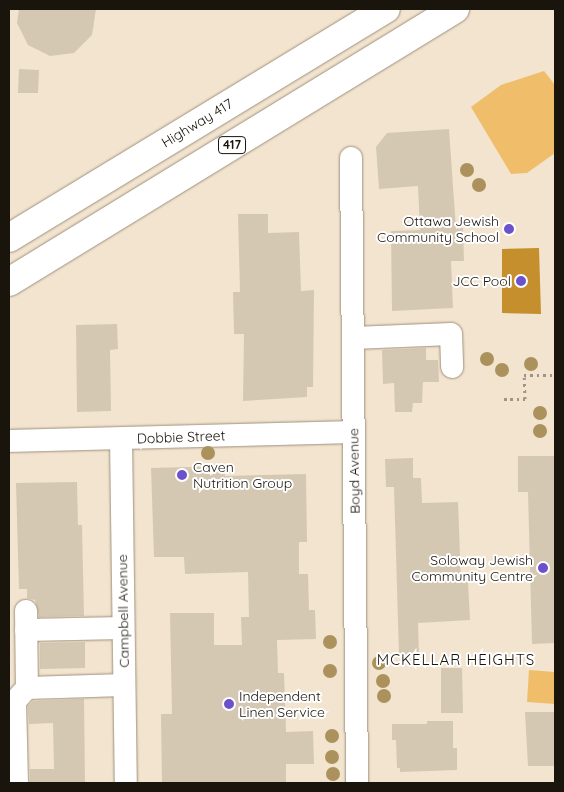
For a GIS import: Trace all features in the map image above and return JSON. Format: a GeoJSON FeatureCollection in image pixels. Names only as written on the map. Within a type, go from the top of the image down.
{"type":"FeatureCollection","features":[{"type":"Feature","properties":{"kind":"highway","name":"Highway 417"},"geometry":{"type":"LineString","coordinates":[[9,238],[386,9]]}},
{"type":"Feature","properties":{"kind":"highway","name":"417"},"geometry":{"type":"LineString","coordinates":[[9,282],[455,9]]}},
{"type":"Feature","properties":{"kind":"street","name":"Boyd Avenue"},"geometry":{"type":"LineString","coordinates":[[350,158],[358,783]]}},
{"type":"Feature","properties":{"kind":"street"},"geometry":{"type":"LineString","coordinates":[[353,338],[451,334],[452,367]]}},
{"type":"Feature","properties":{"kind":"street","name":"Dobbie Street"},"geometry":{"type":"LineString","coordinates":[[9,441],[353,432]]}},
{"type":"Feature","properties":{"kind":"street","name":"Campbell Avenue"},"geometry":{"type":"LineString","coordinates":[[121,439],[126,783]]}},
{"type":"Feature","properties":{"kind":"street"},"geometry":{"type":"LineString","coordinates":[[27,688],[26,620],[123,628]]}},
{"type":"Feature","properties":{"kind":"street"},"geometry":{"type":"LineString","coordinates":[[17,783],[15,700],[27,688],[124,684]]}},
{"type":"Feature","properties":{"kind":"path"},"geometry":{"type":"LineString","coordinates":[[504,399],[525,399],[524,375],[555,376]]}},
{"type":"Feature","properties":{"kind":"shaded area"},"geometry":{"type":"Polygon","coordinates":[[[544,71],[555,85],[555,153],[527,173],[511,174],[471,107],[501,85],[544,71]]]}},
{"type":"Feature","properties":{"kind":"shaded area","name":"JCC Pool"},"geometry":{"type":"Polygon","coordinates":[[[539,248],[541,314],[502,313],[502,249],[539,248]]]}},
{"type":"Feature","properties":{"kind":"shaded area"},"geometry":{"type":"Polygon","coordinates":[[[529,670],[555,672],[555,704],[527,702],[529,670]]]}},
{"type":"Feature","properties":{"kind":"building"},"geometry":{"type":"Polygon","coordinates":[[[19,9],[96,9],[92,35],[74,53],[50,56],[28,45],[17,23],[19,9]]]}},
{"type":"Feature","properties":{"kind":"building"},"geometry":{"type":"Polygon","coordinates":[[[19,69],[39,70],[38,93],[18,93],[19,69]]]}},
{"type":"Feature","properties":{"kind":"building"},"geometry":{"type":"Polygon","coordinates":[[[449,129],[456,229],[463,228],[464,261],[451,261],[453,308],[392,311],[391,231],[420,230],[418,186],[379,189],[376,147],[387,133],[449,129]]]}},
{"type":"Feature","properties":{"kind":"building"},"geometry":{"type":"Polygon","coordinates":[[[238,214],[268,214],[268,233],[299,232],[301,291],[314,290],[313,387],[307,387],[307,397],[243,401],[244,334],[234,334],[233,292],[240,292],[238,214]]]}},
{"type":"Feature","properties":{"kind":"building"},"geometry":{"type":"Polygon","coordinates":[[[117,324],[118,349],[110,350],[111,411],[77,412],[76,325],[117,324]]]}},
{"type":"Feature","properties":{"kind":"building"},"geometry":{"type":"Polygon","coordinates":[[[426,348],[426,360],[438,360],[439,382],[423,382],[422,403],[413,403],[412,412],[395,412],[394,383],[383,384],[382,350],[426,348]]]}},
{"type":"Feature","properties":{"kind":"building","name":"Soloway Jewish Community Centre"},"geometry":{"type":"Polygon","coordinates":[[[518,456],[555,456],[555,643],[532,644],[528,492],[518,492],[518,456]]]}},
{"type":"Feature","properties":{"kind":"building"},"geometry":{"type":"Polygon","coordinates":[[[413,458],[413,478],[421,478],[422,503],[458,502],[461,582],[468,582],[470,620],[418,623],[419,654],[399,655],[394,487],[386,487],[385,459],[413,458]]]}},
{"type":"Feature","properties":{"kind":"building"},"geometry":{"type":"Polygon","coordinates":[[[224,466],[225,476],[306,474],[307,542],[299,542],[299,574],[308,574],[309,610],[315,610],[316,639],[277,640],[278,673],[284,673],[286,732],[313,731],[314,764],[286,764],[286,783],[162,783],[161,714],[172,714],[170,613],[214,613],[214,645],[242,645],[241,617],[249,617],[248,572],[185,574],[184,557],[154,557],[151,468],[224,466]]]}},
{"type":"Feature","properties":{"kind":"building"},"geometry":{"type":"Polygon","coordinates":[[[77,482],[78,525],[82,525],[84,616],[39,617],[35,600],[27,598],[27,589],[19,589],[16,483],[77,482]]]}},
{"type":"Feature","properties":{"kind":"building"},"geometry":{"type":"Polygon","coordinates":[[[85,642],[85,668],[40,669],[40,643],[85,642]]]}},
{"type":"Feature","properties":{"kind":"building"},"geometry":{"type":"Polygon","coordinates":[[[441,668],[462,668],[463,713],[441,713],[441,668]]]}},
{"type":"Feature","properties":{"kind":"building"},"geometry":{"type":"Polygon","coordinates":[[[84,699],[85,783],[30,783],[30,769],[54,769],[53,723],[29,724],[28,706],[33,701],[84,699]]]}},
{"type":"Feature","properties":{"kind":"building"},"geometry":{"type":"Polygon","coordinates":[[[525,712],[555,712],[555,766],[528,766],[525,712]]]}},
{"type":"Feature","properties":{"kind":"building"},"geometry":{"type":"Polygon","coordinates":[[[427,721],[453,721],[453,748],[457,748],[457,770],[400,772],[400,768],[397,768],[396,740],[392,740],[392,724],[427,724],[427,721]]]}},
{"type":"Feature","properties":{"kind":"place","name":"Ottawa Jewish Community School"},"geometry":{"type":"Point","coordinates":[509,229]}},
{"type":"Feature","properties":{"kind":"place","name":"JCC Pool"},"geometry":{"type":"Point","coordinates":[521,281]}},
{"type":"Feature","properties":{"kind":"place","name":"Caven Nutrition Group"},"geometry":{"type":"Point","coordinates":[182,475]}},
{"type":"Feature","properties":{"kind":"place","name":"Soloway Jewish Community Centre"},"geometry":{"type":"Point","coordinates":[543,568]}},
{"type":"Feature","properties":{"kind":"place","name":"Independent Linen Service"},"geometry":{"type":"Point","coordinates":[229,704]}},
{"type":"Feature","properties":{"kind":"district","name":"MCKELLAR HEIGHTS"},"geometry":{"type":"Point","coordinates":[456,660]}}]}
